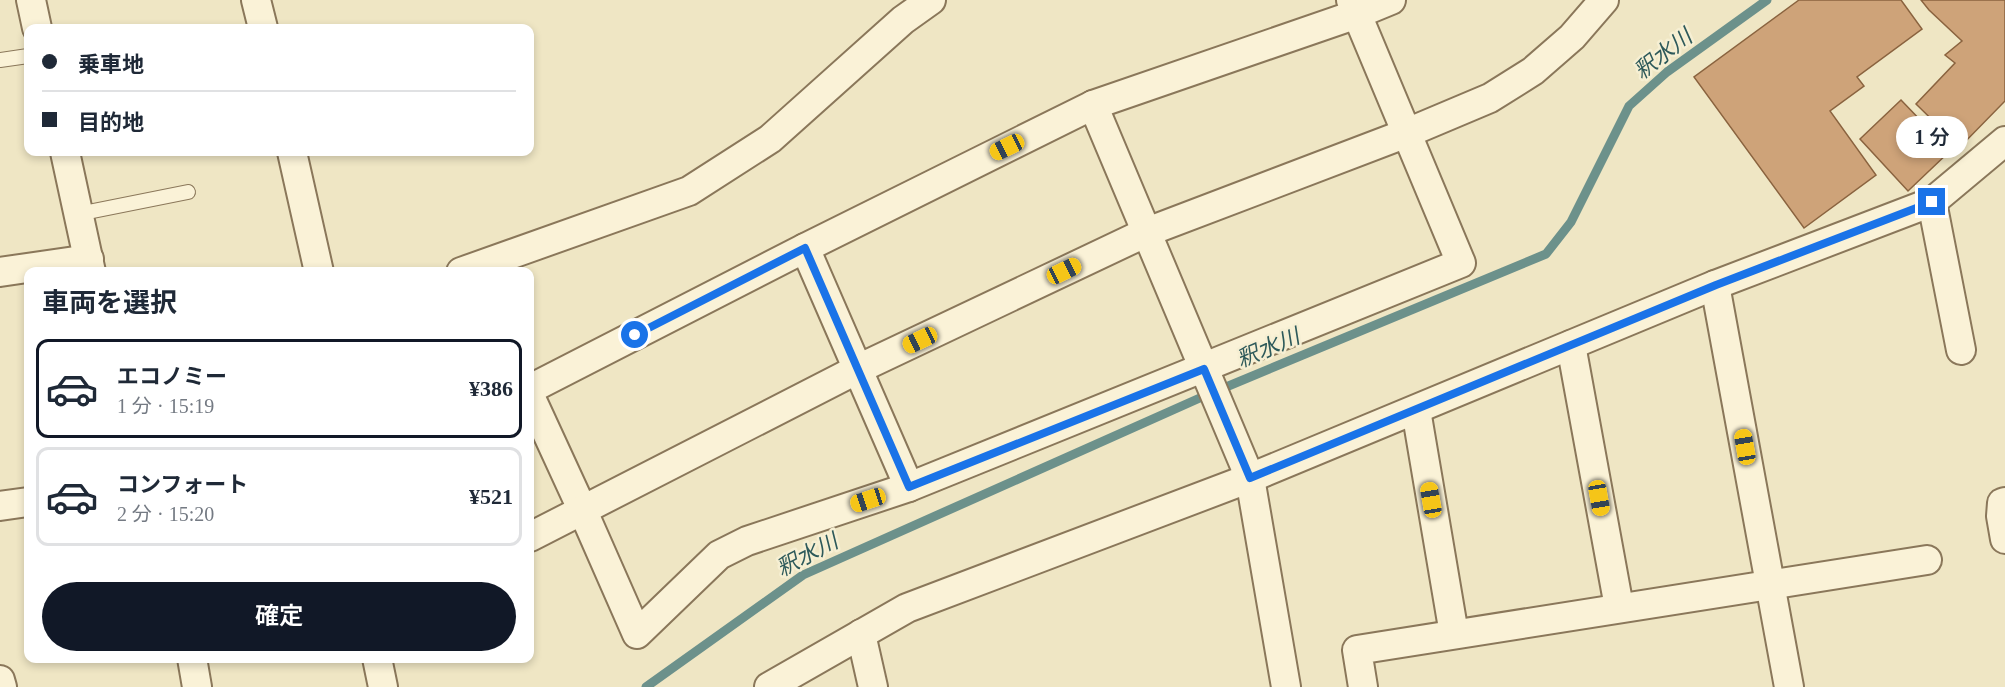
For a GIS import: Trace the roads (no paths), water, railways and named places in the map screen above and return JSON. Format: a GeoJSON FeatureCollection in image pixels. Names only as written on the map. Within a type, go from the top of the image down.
{"type":"FeatureCollection","features":[{"type":"Feature","properties":{"kind":"street"},"geometry":{"type":"LineString","coordinates":[[31,0],[36,24]]}},
{"type":"Feature","properties":{"kind":"street"},"geometry":{"type":"LineString","coordinates":[[255,0],[262,24]]}},
{"type":"Feature","properties":{"kind":"street"},"geometry":{"type":"LineString","coordinates":[[475,267],[689,191],[770,139],[900,10],[931,0]]}},
{"type":"Feature","properties":{"kind":"street"},"geometry":{"type":"LineString","coordinates":[[534,387],[805,248],[1093,105],[1354,7],[1391,0]]}},
{"type":"Feature","properties":{"kind":"street"},"geometry":{"type":"LineString","coordinates":[[534,535],[858,369],[1147,232],[1407,133],[1490,98],[1533,71],[1572,37],[1604,0]]}},
{"type":"Feature","properties":{"kind":"street"},"geometry":{"type":"LineString","coordinates":[[534,405],[637,634],[718,555],[747,542],[909,487],[1461,263],[1354,7]]}},
{"type":"Feature","properties":{"kind":"street"},"geometry":{"type":"LineString","coordinates":[[1093,105],[1250,478],[1286,687]]}},
{"type":"Feature","properties":{"kind":"street"},"geometry":{"type":"LineString","coordinates":[[769,687],[907,608],[1250,478],[1716,285],[1932,202],[2005,141]]}},
{"type":"Feature","properties":{"kind":"street"},"geometry":{"type":"LineString","coordinates":[[64,267],[90,265],[65,156]]}},
{"type":"Feature","properties":{"kind":"street"},"geometry":{"type":"LineString","coordinates":[[292,156],[318,267]]}},
{"type":"Feature","properties":{"kind":"street"},"geometry":{"type":"LineString","coordinates":[[1932,202],[1961,350]]}},
{"type":"Feature","properties":{"kind":"street"},"geometry":{"type":"LineString","coordinates":[[805,248],[909,487]]}},
{"type":"Feature","properties":{"kind":"street"},"geometry":{"type":"LineString","coordinates":[[0,272],[24,270]]}},
{"type":"Feature","properties":{"kind":"street"},"geometry":{"type":"LineString","coordinates":[[1716,285],[1789,687]]}},
{"type":"Feature","properties":{"kind":"street"},"geometry":{"type":"LineString","coordinates":[[1571,345],[1619,607]]}},
{"type":"Feature","properties":{"kind":"street"},"geometry":{"type":"LineString","coordinates":[[1416,410],[1454,634]]}},
{"type":"Feature","properties":{"kind":"street"},"geometry":{"type":"LineString","coordinates":[[2005,502],[2002,503],[2001,516],[2005,539]]}},
{"type":"Feature","properties":{"kind":"street"},"geometry":{"type":"LineString","coordinates":[[0,506],[24,503]]}},
{"type":"Feature","properties":{"kind":"street"},"geometry":{"type":"LineString","coordinates":[[1362,687],[1357,650],[1927,560]]}},
{"type":"Feature","properties":{"kind":"street"},"geometry":{"type":"LineString","coordinates":[[861,634],[873,687]]}},
{"type":"Feature","properties":{"kind":"street"},"geometry":{"type":"LineString","coordinates":[[193,663],[197,687]]}},
{"type":"Feature","properties":{"kind":"street"},"geometry":{"type":"LineString","coordinates":[[378,663],[383,687]]}},
{"type":"Feature","properties":{"kind":"street"},"geometry":{"type":"LineString","coordinates":[[0,680],[2,687]]}},
{"type":"Feature","properties":{"kind":"lane"},"geometry":{"type":"LineString","coordinates":[[0,60],[24,57]]}},
{"type":"Feature","properties":{"kind":"lane"},"geometry":{"type":"LineString","coordinates":[[78,214],[188,192]]}},
{"type":"Feature","properties":{"kind":"waterway","name":"釈水川"},"geometry":{"type":"LineString","coordinates":[[646,687],[803,575],[1202,397],[1546,254],[1571,222],[1629,106],[1667,72],[1767,0]]}}]}
